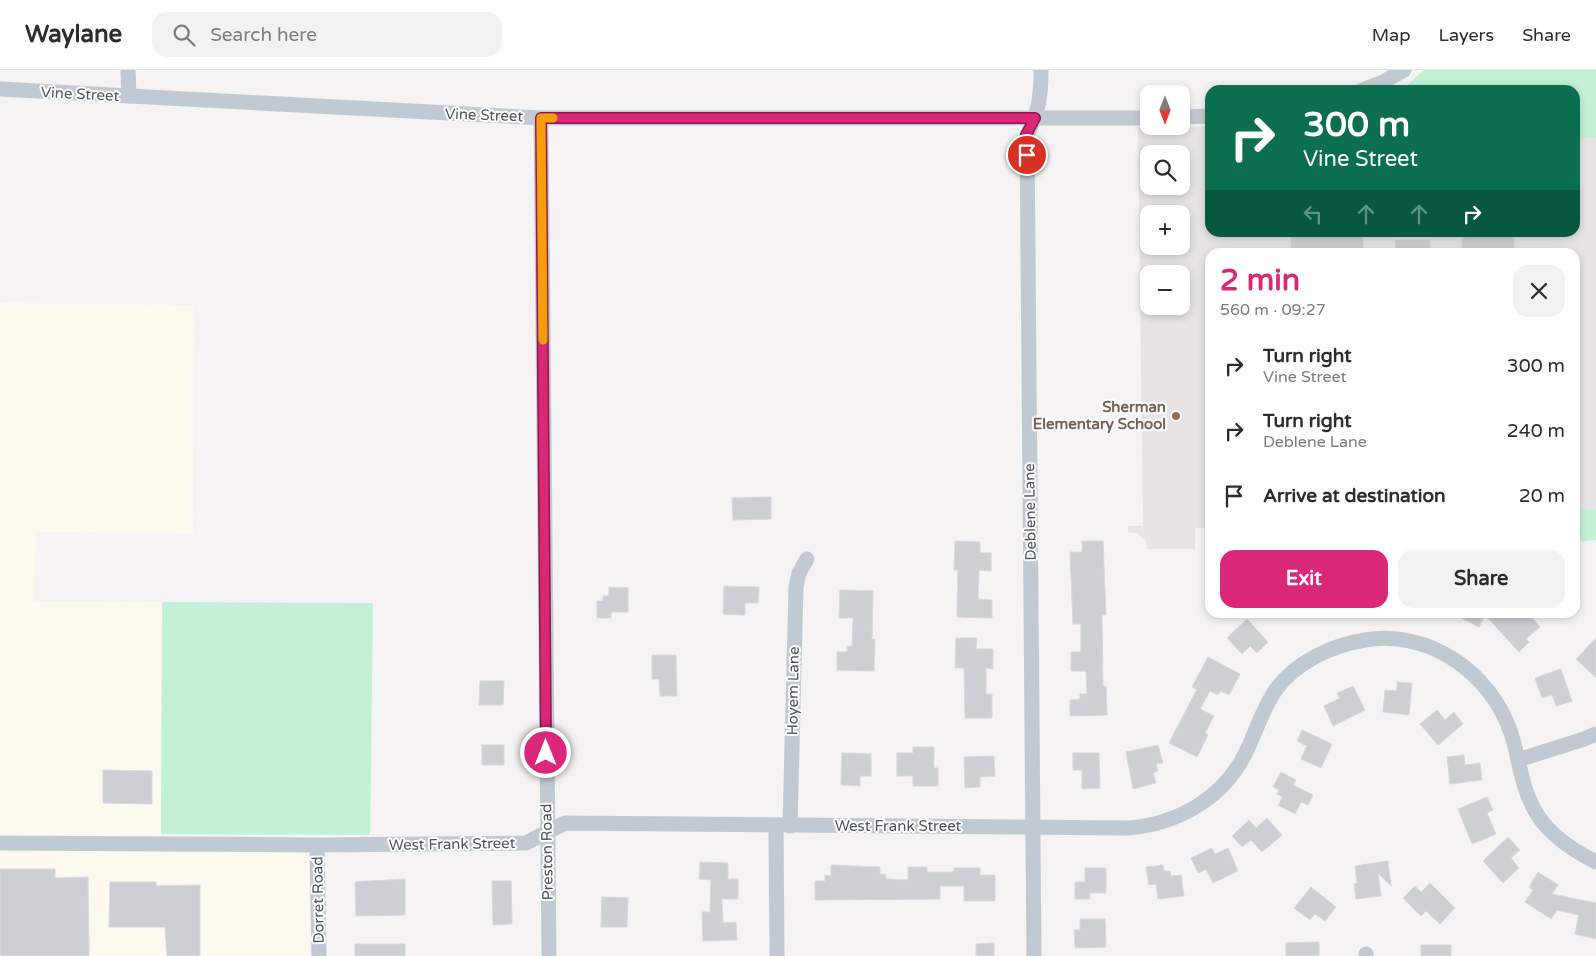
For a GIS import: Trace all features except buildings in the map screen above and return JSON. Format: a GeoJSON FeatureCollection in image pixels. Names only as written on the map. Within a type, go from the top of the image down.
{"type":"FeatureCollection","features":[{"type":"Feature","properties":{"kind":"street"},"geometry":{"type":"LineString","coordinates":[[128,70],[129,96]]}},
{"type":"Feature","properties":{"kind":"street","name":"Deblene Lane"},"geometry":{"type":"LineString","coordinates":[[1034,956],[1026,135],[1035,118],[1042,97],[1041,70]]}},
{"type":"Feature","properties":{"kind":"street"},"geometry":{"type":"LineString","coordinates":[[1375,85],[1404,70]]}},
{"type":"Feature","properties":{"kind":"street","name":"Vine Street"},"geometry":{"type":"LineString","coordinates":[[0,90],[541,118],[1140,118]]}},
{"type":"Feature","properties":{"kind":"street"},"geometry":{"type":"LineString","coordinates":[[1190,117],[1205,116]]}},
{"type":"Feature","properties":{"kind":"street","name":"Preston Road"},"geometry":{"type":"LineString","coordinates":[[541,118],[549,956]]}},
{"type":"Feature","properties":{"kind":"street","name":"Hoyem Lane"},"geometry":{"type":"LineString","coordinates":[[777,956],[796,587],[799,572],[808,559]]}},
{"type":"Feature","properties":{"kind":"street","name":"West Frank Street"},"geometry":{"type":"LineString","coordinates":[[0,843],[317,845],[526,843],[565,823],[1146,827],[1165,822],[1198,807],[1212,797],[1237,769],[1246,754],[1265,709],[1276,690],[1290,675],[1307,662],[1327,651],[1350,642],[1369,639],[1392,639],[1436,650],[1460,662],[1479,678],[1495,698],[1510,732],[1524,786],[1534,810],[1549,829],[1567,845],[1596,862]]}},
{"type":"Feature","properties":{"kind":"street"},"geometry":{"type":"LineString","coordinates":[[1518,760],[1596,734]]}},
{"type":"Feature","properties":{"kind":"street","name":"Dorret Road"},"geometry":{"type":"LineString","coordinates":[[317,845],[319,956]]}},
{"type":"Feature","properties":{"kind":"shaded area","name":"Sherman Elementary School"},"geometry":{"type":"Polygon","coordinates":[[[1205,126],[1205,237],[1580,237],[1580,138],[1596,138],[1596,529],[1580,529],[1580,248],[1205,248],[1205,528],[1195,528],[1195,549],[1147,549],[1146,540],[1137,533],[1128,532],[1128,526],[1143,526],[1140,315],[1190,315],[1190,265],[1140,265],[1140,287],[1138,128],[1140,128],[1140,135],[1190,135],[1190,127],[1205,126]]]}},
{"type":"Feature","properties":{"kind":"shaded area"},"geometry":{"type":"Polygon","coordinates":[[[0,303],[194,305],[193,533],[36,532],[34,601],[162,602],[162,852],[294,852],[304,854],[308,858],[309,868],[310,956],[0,956],[0,303]]]}},
{"type":"Feature","properties":{"kind":"green space"},"geometry":{"type":"Polygon","coordinates":[[[1424,70],[1596,70],[1596,138],[1580,138],[1580,85],[1408,85],[1424,70]]]}},
{"type":"Feature","properties":{"kind":"green space"},"geometry":{"type":"Polygon","coordinates":[[[1580,509],[1596,509],[1596,540],[1580,542],[1580,509]]]}},
{"type":"Feature","properties":{"kind":"green space"},"geometry":{"type":"Polygon","coordinates":[[[162,602],[373,603],[370,835],[161,834],[162,602]]]}},
{"type":"Feature","properties":{"kind":"slow traffic"},"geometry":{"type":"LineString","coordinates":[[543,340],[541,118],[553,118]]}},
{"type":"Feature","properties":{"kind":"place","name":"Sherman Elementary School"},"geometry":{"type":"Point","coordinates":[1176,416]}},
{"type":"Feature","properties":{"kind":"route"},"geometry":{"type":"LineString","coordinates":[[546,753],[541,118],[1035,118],[1026,135],[1027,155]]}}]}
